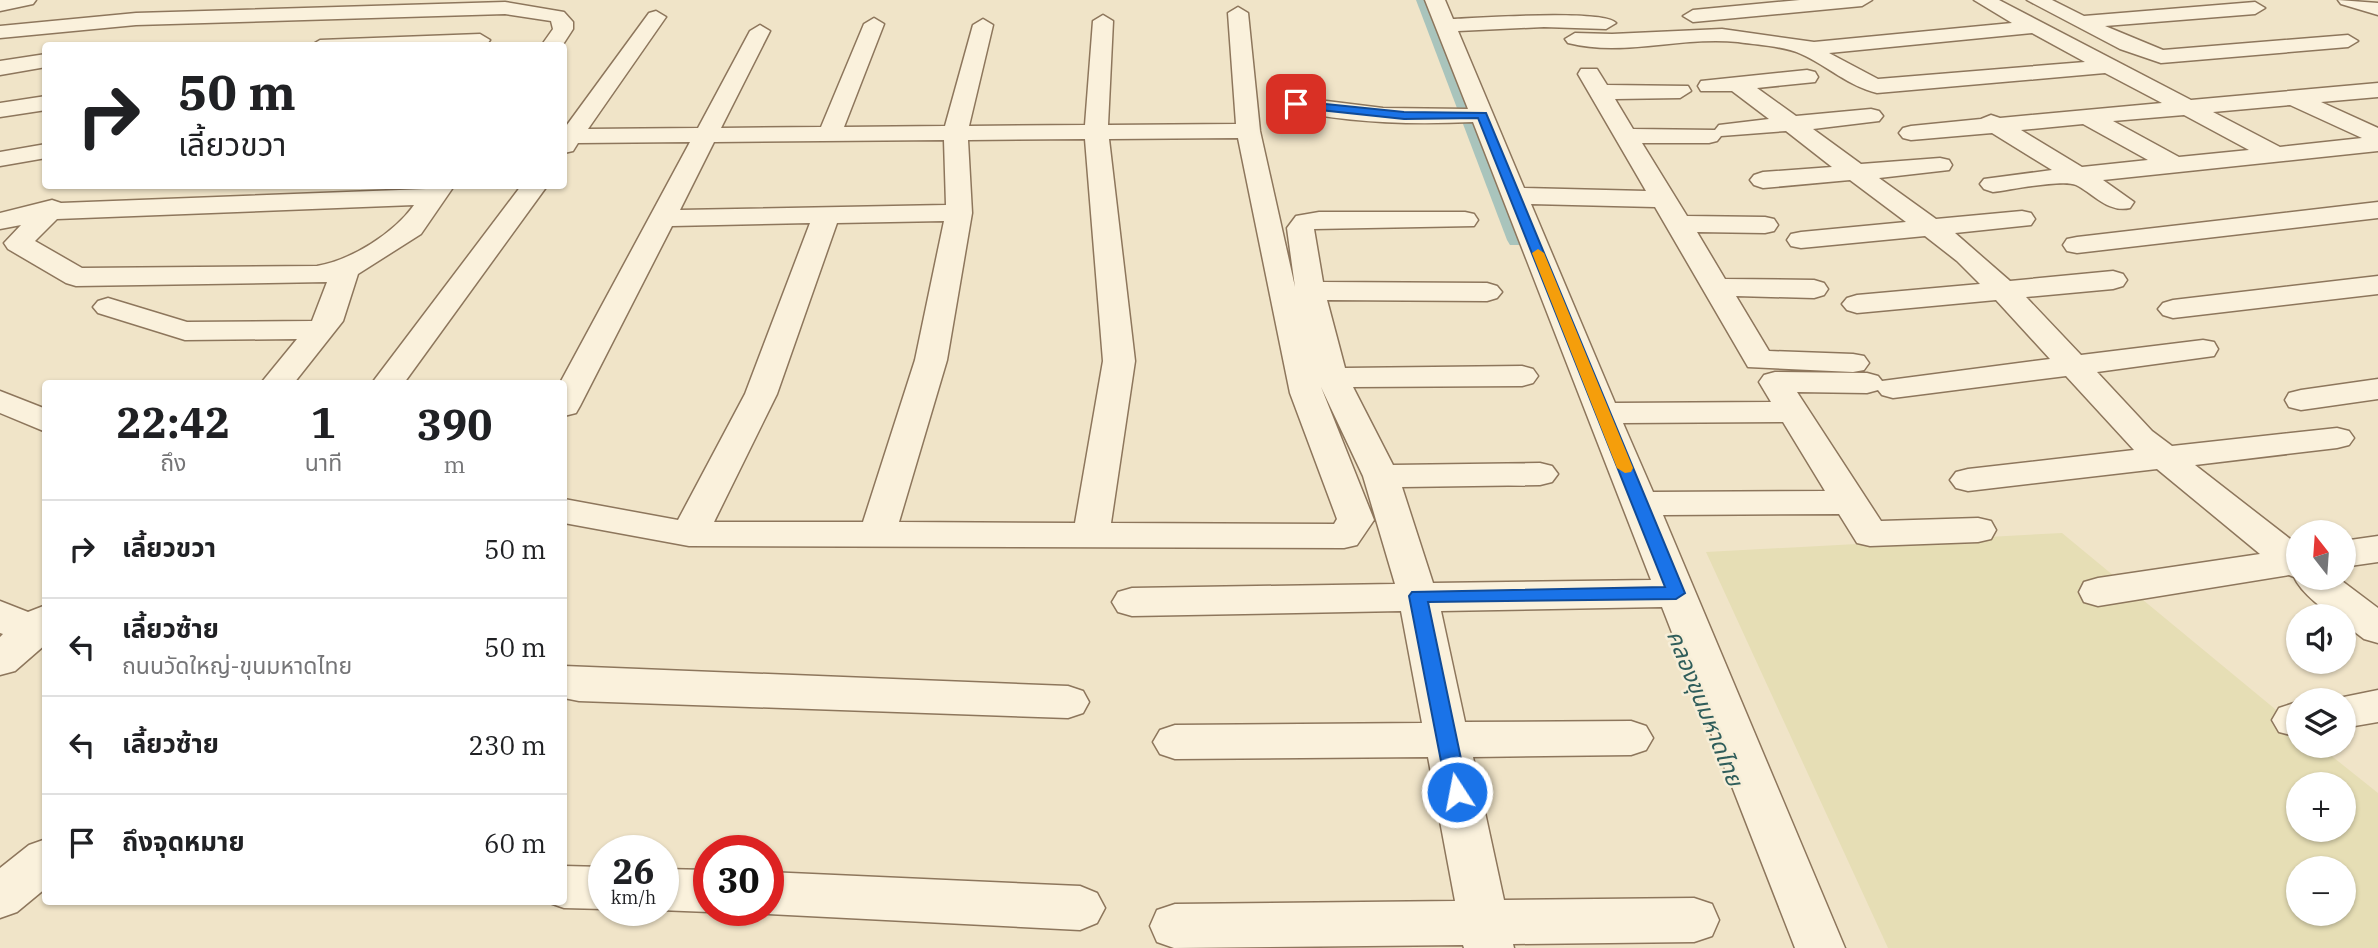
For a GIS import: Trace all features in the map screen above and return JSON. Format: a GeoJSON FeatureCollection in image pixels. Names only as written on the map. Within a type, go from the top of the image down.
{"type":"FeatureCollection","features":[{"type":"Feature","properties":{"kind":"street"},"geometry":{"type":"LineString","coordinates":[[0,5],[26,0]]}},
{"type":"Feature","properties":{"kind":"street"},"geometry":{"type":"LineString","coordinates":[[173,6],[207,0]]}},
{"type":"Feature","properties":{"kind":"street"},"geometry":{"type":"LineString","coordinates":[[309,15],[324,0]]}},
{"type":"Feature","properties":{"kind":"street"},"geometry":{"type":"LineString","coordinates":[[1819,948],[1515,195],[1476,115],[1440,12],[1549,25],[1615,23],[1862,0]]}},
{"type":"Feature","properties":{"kind":"street"},"geometry":{"type":"LineString","coordinates":[[1984,0],[2277,155]]}},
{"type":"Feature","properties":{"kind":"street"},"geometry":{"type":"LineString","coordinates":[[2037,0],[2150,54],[2191,56],[2348,41]]}},
{"type":"Feature","properties":{"kind":"street"},"geometry":{"type":"LineString","coordinates":[[2348,0],[2378,9]]}},
{"type":"Feature","properties":{"kind":"street"},"geometry":{"type":"LineString","coordinates":[[0,32],[136,19],[505,8],[557,16],[563,22],[563,29],[554,42]]}},
{"type":"Feature","properties":{"kind":"street"},"geometry":{"type":"LineString","coordinates":[[2079,22],[2173,9],[2255,8]]}},
{"type":"Feature","properties":{"kind":"street"},"geometry":{"type":"LineString","coordinates":[[2173,9],[2253,50]]}},
{"type":"Feature","properties":{"kind":"street"},"geometry":{"type":"LineString","coordinates":[[567,512],[689,534],[1345,536],[1356,520],[1306,393],[1248,131],[1238,13]]}},
{"type":"Feature","properties":{"kind":"street"},"geometry":{"type":"LineString","coordinates":[[567,138],[656,18]]}},
{"type":"Feature","properties":{"kind":"street"},"geometry":{"type":"LineString","coordinates":[[1091,534],[1119,362],[1097,132],[1103,21]]}},
{"type":"Feature","properties":{"kind":"street"},"geometry":{"type":"LineString","coordinates":[[831,131],[874,24]]}},
{"type":"Feature","properties":{"kind":"street"},"geometry":{"type":"LineString","coordinates":[[877,535],[931,360],[959,213],[956,131],[983,25]]}},
{"type":"Feature","properties":{"kind":"street"},"geometry":{"type":"LineString","coordinates":[[1549,25],[1547,35],[1559,40],[1607,41],[1737,35],[1804,47],[2035,27]]}},
{"type":"Feature","properties":{"kind":"street"},"geometry":{"type":"LineString","coordinates":[[567,400],[704,134],[760,32]]}},
{"type":"Feature","properties":{"kind":"street"},"geometry":{"type":"LineString","coordinates":[[1951,35],[1989,54],[2087,117],[2175,166]]}},
{"type":"Feature","properties":{"kind":"street"},"geometry":{"type":"LineString","coordinates":[[427,42],[480,40]]}},
{"type":"Feature","properties":{"kind":"street"},"geometry":{"type":"LineString","coordinates":[[1867,43],[2076,176],[2122,202]]}},
{"type":"Feature","properties":{"kind":"street"},"geometry":{"type":"LineString","coordinates":[[1804,47],[1869,85],[1933,84],[2110,66]]}},
{"type":"Feature","properties":{"kind":"street"},"geometry":{"type":"LineString","coordinates":[[2280,47],[2317,64]]}},
{"type":"Feature","properties":{"kind":"street"},"geometry":{"type":"LineString","coordinates":[[2191,56],[2224,72]]}},
{"type":"Feature","properties":{"kind":"street"},"geometry":{"type":"LineString","coordinates":[[0,68],[42,61]]}},
{"type":"Feature","properties":{"kind":"street"},"geometry":{"type":"LineString","coordinates":[[1911,133],[2378,90],[2341,74]]}},
{"type":"Feature","properties":{"kind":"street"},"geometry":{"type":"LineString","coordinates":[[1807,77],[1722,85],[1791,123],[1967,255],[2140,438],[2286,555]]}},
{"type":"Feature","properties":{"kind":"street"},"geometry":{"type":"LineString","coordinates":[[1680,91],[1594,83],[1759,360],[1871,378]]}},
{"type":"Feature","properties":{"kind":"street"},"geometry":{"type":"LineString","coordinates":[[2247,83],[2378,137]]}},
{"type":"Feature","properties":{"kind":"street"},"geometry":{"type":"LineString","coordinates":[[1281,95],[1286,102],[1357,112],[1476,115]]}},
{"type":"Feature","properties":{"kind":"street"},"geometry":{"type":"LineString","coordinates":[[0,110],[42,104]]}},
{"type":"Feature","properties":{"kind":"street"},"geometry":{"type":"LineString","coordinates":[[1624,136],[1718,133],[1871,116]]}},
{"type":"Feature","properties":{"kind":"street"},"geometry":{"type":"LineString","coordinates":[[567,139],[831,131],[1248,131]]}},
{"type":"Feature","properties":{"kind":"street"},"geometry":{"type":"LineString","coordinates":[[1993,184],[2378,144]]}},
{"type":"Feature","properties":{"kind":"street"},"geometry":{"type":"LineString","coordinates":[[0,159],[42,152]]}},
{"type":"Feature","properties":{"kind":"street"},"geometry":{"type":"LineString","coordinates":[[1763,180],[1940,165]]}},
{"type":"Feature","properties":{"kind":"street"},"geometry":{"type":"LineString","coordinates":[[75,189],[48,211],[18,243],[76,277],[317,275],[345,270],[411,228],[438,191]]}},
{"type":"Feature","properties":{"kind":"street"},"geometry":{"type":"LineString","coordinates":[[390,380],[532,189]]}},
{"type":"Feature","properties":{"kind":"street"},"geometry":{"type":"LineString","coordinates":[[0,221],[48,211],[438,191]]}},
{"type":"Feature","properties":{"kind":"street"},"geometry":{"type":"LineString","coordinates":[[1515,195],[1661,199]]}},
{"type":"Feature","properties":{"kind":"street"},"geometry":{"type":"LineString","coordinates":[[2077,245],[2378,210]]}},
{"type":"Feature","properties":{"kind":"street"},"geometry":{"type":"LineString","coordinates":[[661,218],[959,213]]}},
{"type":"Feature","properties":{"kind":"street"},"geometry":{"type":"LineString","coordinates":[[689,534],[761,394],[827,215]]}},
{"type":"Feature","properties":{"kind":"street"},"geometry":{"type":"LineString","coordinates":[[1801,240],[2022,219]]}},
{"type":"Feature","properties":{"kind":"street"},"geometry":{"type":"LineString","coordinates":[[1465,220],[1305,222],[1300,228],[1310,291],[1332,378],[1381,476],[1418,596],[1486,936]]}},
{"type":"Feature","properties":{"kind":"street"},"geometry":{"type":"LineString","coordinates":[[1676,224],[1765,225]]}},
{"type":"Feature","properties":{"kind":"street"},"geometry":{"type":"LineString","coordinates":[[279,380],[328,321],[345,270]]}},
{"type":"Feature","properties":{"kind":"street"},"geometry":{"type":"LineString","coordinates":[[1857,304],[2113,280]]}},
{"type":"Feature","properties":{"kind":"street"},"geometry":{"type":"LineString","coordinates":[[2173,309],[2378,285]]}},
{"type":"Feature","properties":{"kind":"street"},"geometry":{"type":"LineString","coordinates":[[1714,287],[1814,289]]}},
{"type":"Feature","properties":{"kind":"street"},"geometry":{"type":"LineString","coordinates":[[1310,291],[1488,292]]}},
{"type":"Feature","properties":{"kind":"street"},"geometry":{"type":"LineString","coordinates":[[108,307],[185,331],[318,330]]}},
{"type":"Feature","properties":{"kind":"street"},"geometry":{"type":"LineString","coordinates":[[1978,530],[1870,534],[1775,382],[2074,366],[2203,349]]}},
{"type":"Feature","properties":{"kind":"street"},"geometry":{"type":"LineString","coordinates":[[1332,378],[1522,376]]}},
{"type":"Feature","properties":{"kind":"street"},"geometry":{"type":"LineString","coordinates":[[2301,400],[2378,389]]}},
{"type":"Feature","properties":{"kind":"street"},"geometry":{"type":"LineString","coordinates":[[0,401],[42,420]]}},
{"type":"Feature","properties":{"kind":"street"},"geometry":{"type":"LineString","coordinates":[[1603,413],[1794,412]]}},
{"type":"Feature","properties":{"kind":"street"},"geometry":{"type":"LineString","coordinates":[[1968,480],[2337,438]]}},
{"type":"Feature","properties":{"kind":"street"},"geometry":{"type":"LineString","coordinates":[[1381,476],[1540,474]]}},
{"type":"Feature","properties":{"kind":"street"},"geometry":{"type":"LineString","coordinates":[[1640,504],[1850,502]]}},
{"type":"Feature","properties":{"kind":"street"},"geometry":{"type":"LineString","coordinates":[[2356,552],[2378,549]]}},
{"type":"Feature","properties":{"kind":"street"},"geometry":{"type":"LineString","coordinates":[[2098,592],[2286,569]]}},
{"type":"Feature","properties":{"kind":"street"},"geometry":{"type":"LineString","coordinates":[[2330,590],[2378,629]]}},
{"type":"Feature","properties":{"kind":"street"},"geometry":{"type":"LineString","coordinates":[[1132,602],[1676,593]]}},
{"type":"Feature","properties":{"kind":"street"},"geometry":{"type":"LineString","coordinates":[[0,660],[26,622]]}},
{"type":"Feature","properties":{"kind":"street"},"geometry":{"type":"LineString","coordinates":[[567,683],[1068,702]]}},
{"type":"Feature","properties":{"kind":"street"},"geometry":{"type":"LineString","coordinates":[[2356,710],[2378,706]]}},
{"type":"Feature","properties":{"kind":"street"},"geometry":{"type":"LineString","coordinates":[[1175,742],[1631,738]]}},
{"type":"Feature","properties":{"kind":"street"},"geometry":{"type":"LineString","coordinates":[[0,897],[42,862]]}},
{"type":"Feature","properties":{"kind":"street"},"geometry":{"type":"LineString","coordinates":[[567,887],[588,888]]}},
{"type":"Feature","properties":{"kind":"street"},"geometry":{"type":"LineString","coordinates":[[784,894],[1080,908]]}},
{"type":"Feature","properties":{"kind":"street"},"geometry":{"type":"LineString","coordinates":[[1175,926],[1486,936],[1694,920]]}},
{"type":"Feature","properties":{"kind":"shaded area"},"geometry":{"type":"Polygon","coordinates":[[[2062,533],[2286,718],[2286,758],[2334,758],[2352,772],[2286,772],[2286,842],[2356,842],[2356,775],[2378,793],[2378,948],[1888,948],[1706,552],[2062,533]]]}},
{"type":"Feature","properties":{"kind":"waterway","name":"คลองขุนมหาดไทย"},"geometry":{"type":"LineString","coordinates":[[1425,0],[1519,240]]}},
{"type":"Feature","properties":{"kind":"slow traffic"},"geometry":{"type":"LineString","coordinates":[[1538,253],[1625,468]]}},
{"type":"Feature","properties":{"kind":"route"},"geometry":{"type":"LineString","coordinates":[[1296,104],[1404,116],[1482,115],[1676,593],[1418,596],[1457,792]]}}]}
